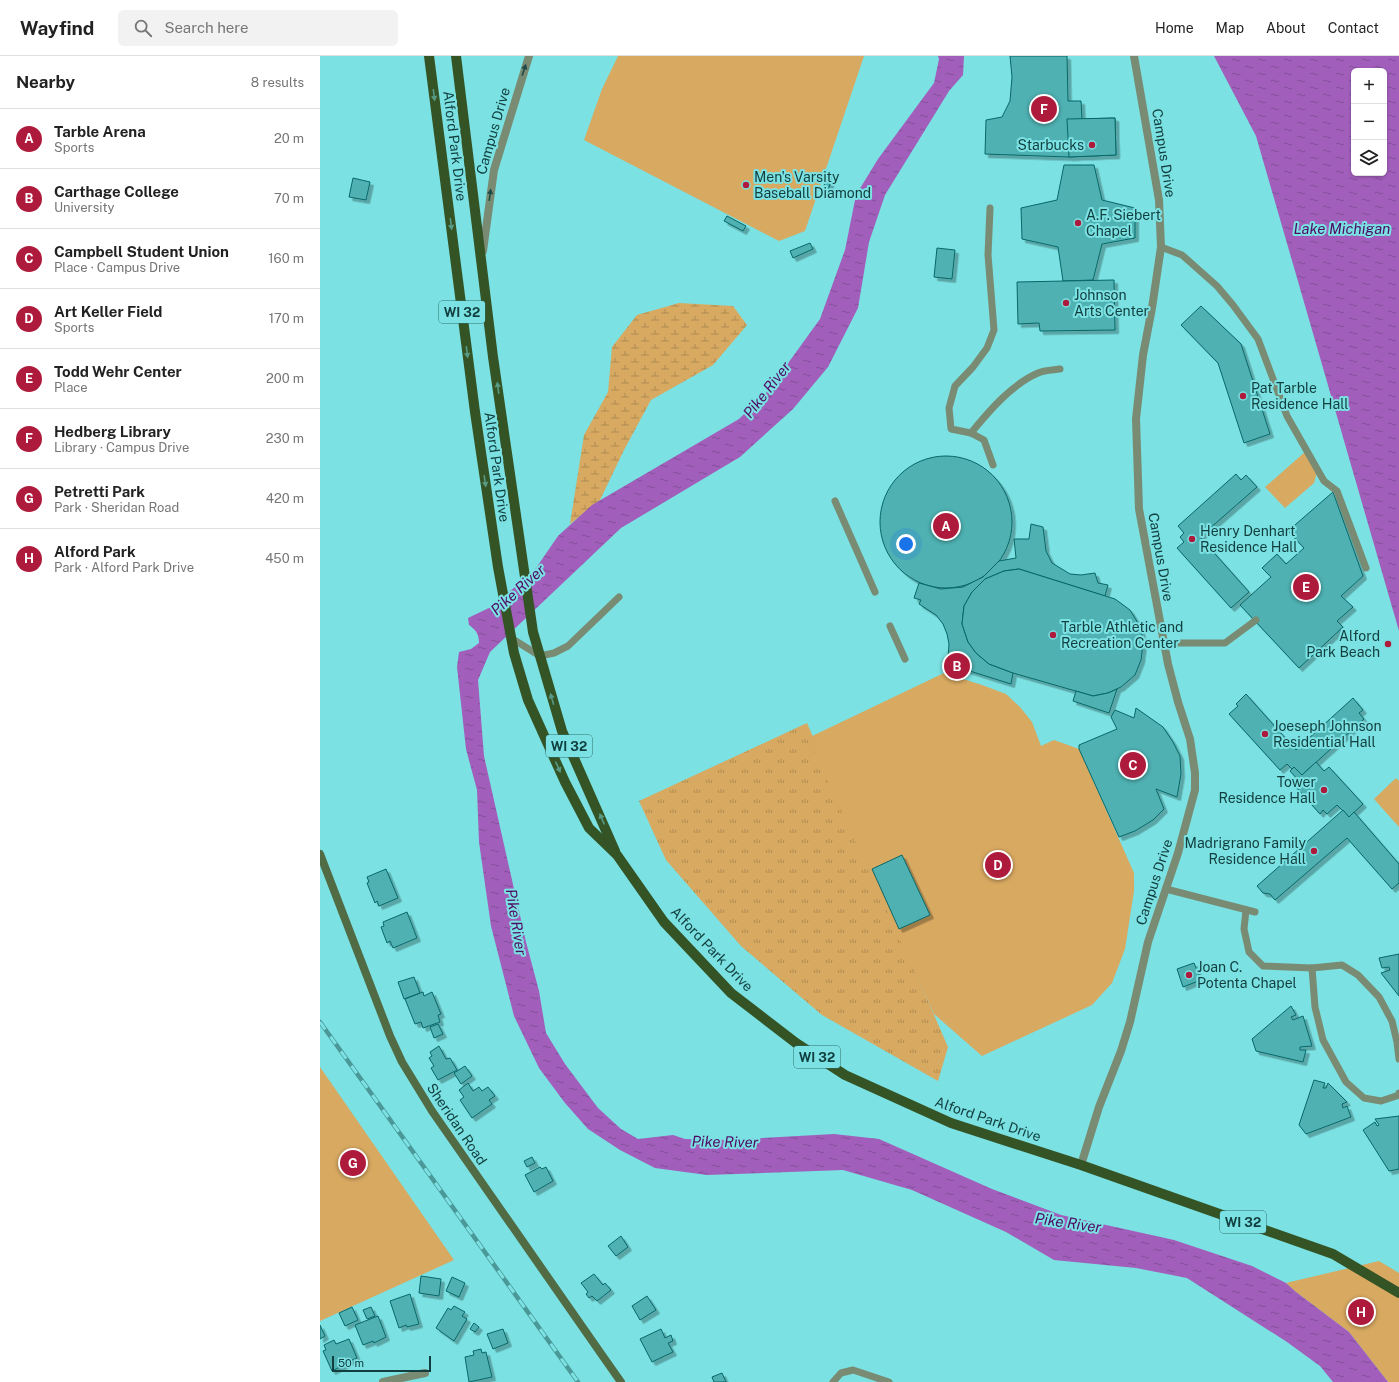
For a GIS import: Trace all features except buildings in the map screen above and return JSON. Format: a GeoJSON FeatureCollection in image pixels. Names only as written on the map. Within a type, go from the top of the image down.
{"type":"FeatureCollection","features":[{"type":"Feature","properties":{"kind":"main road","name":"Alford Park Drive"},"geometry":{"type":"LineString","coordinates":[[429,56],[475,412],[498,567],[514,653],[528,700],[565,782],[589,828],[617,855],[664,922],[731,993],[796,1043],[845,1075],[951,1123],[1081,1166],[1333,1254],[1399,1293]]}},
{"type":"Feature","properties":{"kind":"main road","name":"Alford Park Drive"},"geometry":{"type":"LineString","coordinates":[[456,56],[481,262],[533,632],[562,731],[617,855]]}},
{"type":"Feature","properties":{"kind":"street","name":"Campus Drive"},"geometry":{"type":"LineString","coordinates":[[481,262],[494,170],[529,56]]}},
{"type":"Feature","properties":{"kind":"street","name":"Campus Drive"},"geometry":{"type":"LineString","coordinates":[[1081,1166],[1094,1120],[1122,1050],[1153,924],[1185,830],[1195,790],[1195,773],[1190,739],[1178,702],[1164,643],[1139,509],[1136,419],[1143,355],[1161,247],[1159,200],[1134,56]]}},
{"type":"Feature","properties":{"kind":"street","name":"Sheridan Road"},"geometry":{"type":"LineString","coordinates":[[320,854],[390,1036],[402,1062],[432,1111],[597,1349],[622,1382]]}},
{"type":"Feature","properties":{"kind":"street"},"geometry":{"type":"LineString","coordinates":[[383,1382],[425,1373]]}},
{"type":"Feature","properties":{"kind":"lane"},"geometry":{"type":"LineString","coordinates":[[990,208],[988,255],[994,330],[987,348],[974,367],[955,386],[949,408],[951,429],[971,433],[984,440],[993,465]]}},
{"type":"Feature","properties":{"kind":"lane"},"geometry":{"type":"LineString","coordinates":[[1161,247],[1182,255],[1217,286],[1245,320],[1258,339],[1286,416],[1324,481],[1337,491],[1366,568]]}},
{"type":"Feature","properties":{"kind":"lane"},"geometry":{"type":"LineString","coordinates":[[971,433],[990,410],[1023,381],[1040,372],[1060,369]]}},
{"type":"Feature","properties":{"kind":"lane"},"geometry":{"type":"LineString","coordinates":[[835,501],[875,592]]}},
{"type":"Feature","properties":{"kind":"lane"},"geometry":{"type":"LineString","coordinates":[[511,638],[540,656],[554,653],[568,646],[619,597]]}},
{"type":"Feature","properties":{"kind":"lane"},"geometry":{"type":"LineString","coordinates":[[1164,643],[1225,643],[1256,620]]}},
{"type":"Feature","properties":{"kind":"lane"},"geometry":{"type":"LineString","coordinates":[[890,626],[905,659]]}},
{"type":"Feature","properties":{"kind":"lane"},"geometry":{"type":"LineString","coordinates":[[1166,889],[1255,912]]}},
{"type":"Feature","properties":{"kind":"lane"},"geometry":{"type":"LineString","coordinates":[[1246,910],[1244,929],[1249,952],[1263,966],[1312,968],[1342,965],[1358,975],[1379,997],[1392,1021],[1399,1059]]}},
{"type":"Feature","properties":{"kind":"lane"},"geometry":{"type":"LineString","coordinates":[[1312,968],[1315,1007],[1323,1040],[1346,1082],[1364,1098],[1381,1101],[1399,1094]]}},
{"type":"Feature","properties":{"kind":"lane"},"geometry":{"type":"LineString","coordinates":[[833,1382],[841,1373],[853,1370],[889,1382]]}},
{"type":"Feature","properties":{"kind":"green space","name":"Men's Varsity Baseball Diamond"},"geometry":{"type":"Polygon","coordinates":[[[618,56],[864,56],[805,231],[779,241],[584,140],[602,89],[618,56]]]}},
{"type":"Feature","properties":{"kind":"green space"},"geometry":{"type":"Polygon","coordinates":[[[679,303],[733,306],[747,325],[713,365],[651,400],[624,450],[600,500],[570,524],[584,435],[608,392],[612,347],[637,315],[679,303]]]}},
{"type":"Feature","properties":{"kind":"green space"},"geometry":{"type":"Polygon","coordinates":[[[1305,452],[1317,472],[1314,483],[1285,508],[1265,487],[1305,452]]]}},
{"type":"Feature","properties":{"kind":"green space"},"geometry":{"type":"Polygon","coordinates":[[[944,673],[1006,694],[1020,707],[1032,722],[1041,746],[1054,740],[1079,749],[1134,873],[1134,891],[1125,949],[1112,983],[1092,1005],[982,1056],[934,1014],[808,738],[944,673]]]}},
{"type":"Feature","properties":{"kind":"green space"},"geometry":{"type":"Polygon","coordinates":[[[807,723],[948,1047],[938,1081],[822,1015],[741,946],[666,860],[639,801],[807,723]]]}},
{"type":"Feature","properties":{"kind":"green space"},"geometry":{"type":"Polygon","coordinates":[[[1396,778],[1399,781],[1399,827],[1374,799],[1396,778]]]}},
{"type":"Feature","properties":{"kind":"green space"},"geometry":{"type":"Polygon","coordinates":[[[320,1067],[454,1260],[320,1321],[320,1067]]]}},
{"type":"Feature","properties":{"kind":"green space"},"geometry":{"type":"Polygon","coordinates":[[[1379,1261],[1399,1273],[1399,1382],[1388,1382],[1349,1332],[1286,1283],[1379,1261]]]}},
{"type":"Feature","properties":{"kind":"water","name":"Pike River"},"geometry":{"type":"Polygon","coordinates":[[[938,56],[964,56],[963,75],[949,91],[885,195],[869,242],[858,308],[828,367],[793,409],[740,457],[621,528],[490,652],[478,680],[484,756],[526,942],[539,991],[546,1033],[565,1064],[598,1108],[621,1129],[638,1139],[673,1135],[685,1139],[728,1140],[834,1134],[879,1139],[992,1189],[1061,1215],[1174,1240],[1252,1266],[1286,1283],[1349,1332],[1388,1382],[1333,1382],[1320,1366],[1287,1342],[1187,1278],[1136,1268],[1054,1260],[1006,1232],[912,1190],[843,1170],[707,1175],[655,1168],[620,1150],[588,1129],[565,1103],[539,1068],[514,1016],[491,926],[479,842],[477,790],[466,749],[457,667],[459,652],[471,649],[479,643],[478,635],[469,625],[468,618],[491,607],[534,571],[558,536],[592,505],[739,419],[768,391],[820,319],[845,250],[856,195],[878,159],[934,83],[939,59],[938,56]]]}},
{"type":"Feature","properties":{"kind":"water","name":"Lake Michigan"},"geometry":{"type":"Polygon","coordinates":[[[1214,56],[1399,56],[1399,631],[1256,136],[1214,56]]]}},
{"type":"Feature","properties":{"kind":"railway"},"geometry":{"type":"LineString","coordinates":[[320,1022],[578,1382]]}},
{"type":"Feature","properties":{"kind":"place","name":"Hedberg Library"},"geometry":{"type":"Point","coordinates":[1044,109]}},
{"type":"Feature","properties":{"kind":"place","name":"Starbucks"},"geometry":{"type":"Point","coordinates":[1092,145]}},
{"type":"Feature","properties":{"kind":"place","name":"Men's Varsity Baseball Diamond"},"geometry":{"type":"Point","coordinates":[746,185]}},
{"type":"Feature","properties":{"kind":"place","name":"A.F. Siebert Chapel"},"geometry":{"type":"Point","coordinates":[1078,223]}},
{"type":"Feature","properties":{"kind":"place","name":"Johnson Arts Center"},"geometry":{"type":"Point","coordinates":[1066,303]}},
{"type":"Feature","properties":{"kind":"place","name":"Pat Tarble Residence Hall"},"geometry":{"type":"Point","coordinates":[1243,396]}},
{"type":"Feature","properties":{"kind":"place","name":"Tarble Arena"},"geometry":{"type":"Point","coordinates":[946,526]}},
{"type":"Feature","properties":{"kind":"place","name":"Henry Denhart Residence Hall"},"geometry":{"type":"Point","coordinates":[1192,539]}},
{"type":"Feature","properties":{"kind":"place","name":"Todd Wehr Center"},"geometry":{"type":"Point","coordinates":[1306,587]}},
{"type":"Feature","properties":{"kind":"place","name":"Tarble Athletic and Recreation Center"},"geometry":{"type":"Point","coordinates":[1053,635]}},
{"type":"Feature","properties":{"kind":"place","name":"Alford Park Beach"},"geometry":{"type":"Point","coordinates":[1388,644]}},
{"type":"Feature","properties":{"kind":"place","name":"Carthage College"},"geometry":{"type":"Point","coordinates":[957,666]}},
{"type":"Feature","properties":{"kind":"place","name":"Joeseph Johnson Residential Hall"},"geometry":{"type":"Point","coordinates":[1265,734]}},
{"type":"Feature","properties":{"kind":"place","name":"Campbell Student Union"},"geometry":{"type":"Point","coordinates":[1133,765]}},
{"type":"Feature","properties":{"kind":"place","name":"Tower Residence Hall"},"geometry":{"type":"Point","coordinates":[1324,790]}},
{"type":"Feature","properties":{"kind":"place","name":"Madrigrano Family Residence Hall"},"geometry":{"type":"Point","coordinates":[1314,851]}},
{"type":"Feature","properties":{"kind":"place","name":"Art Keller Field"},"geometry":{"type":"Point","coordinates":[998,865]}},
{"type":"Feature","properties":{"kind":"place","name":"Joan C. Potenta Chapel"},"geometry":{"type":"Point","coordinates":[1189,975]}},
{"type":"Feature","properties":{"kind":"place","name":"Petretti Park"},"geometry":{"type":"Point","coordinates":[353,1163]}},
{"type":"Feature","properties":{"kind":"place","name":"Alford Park"},"geometry":{"type":"Point","coordinates":[1361,1312]}}]}
